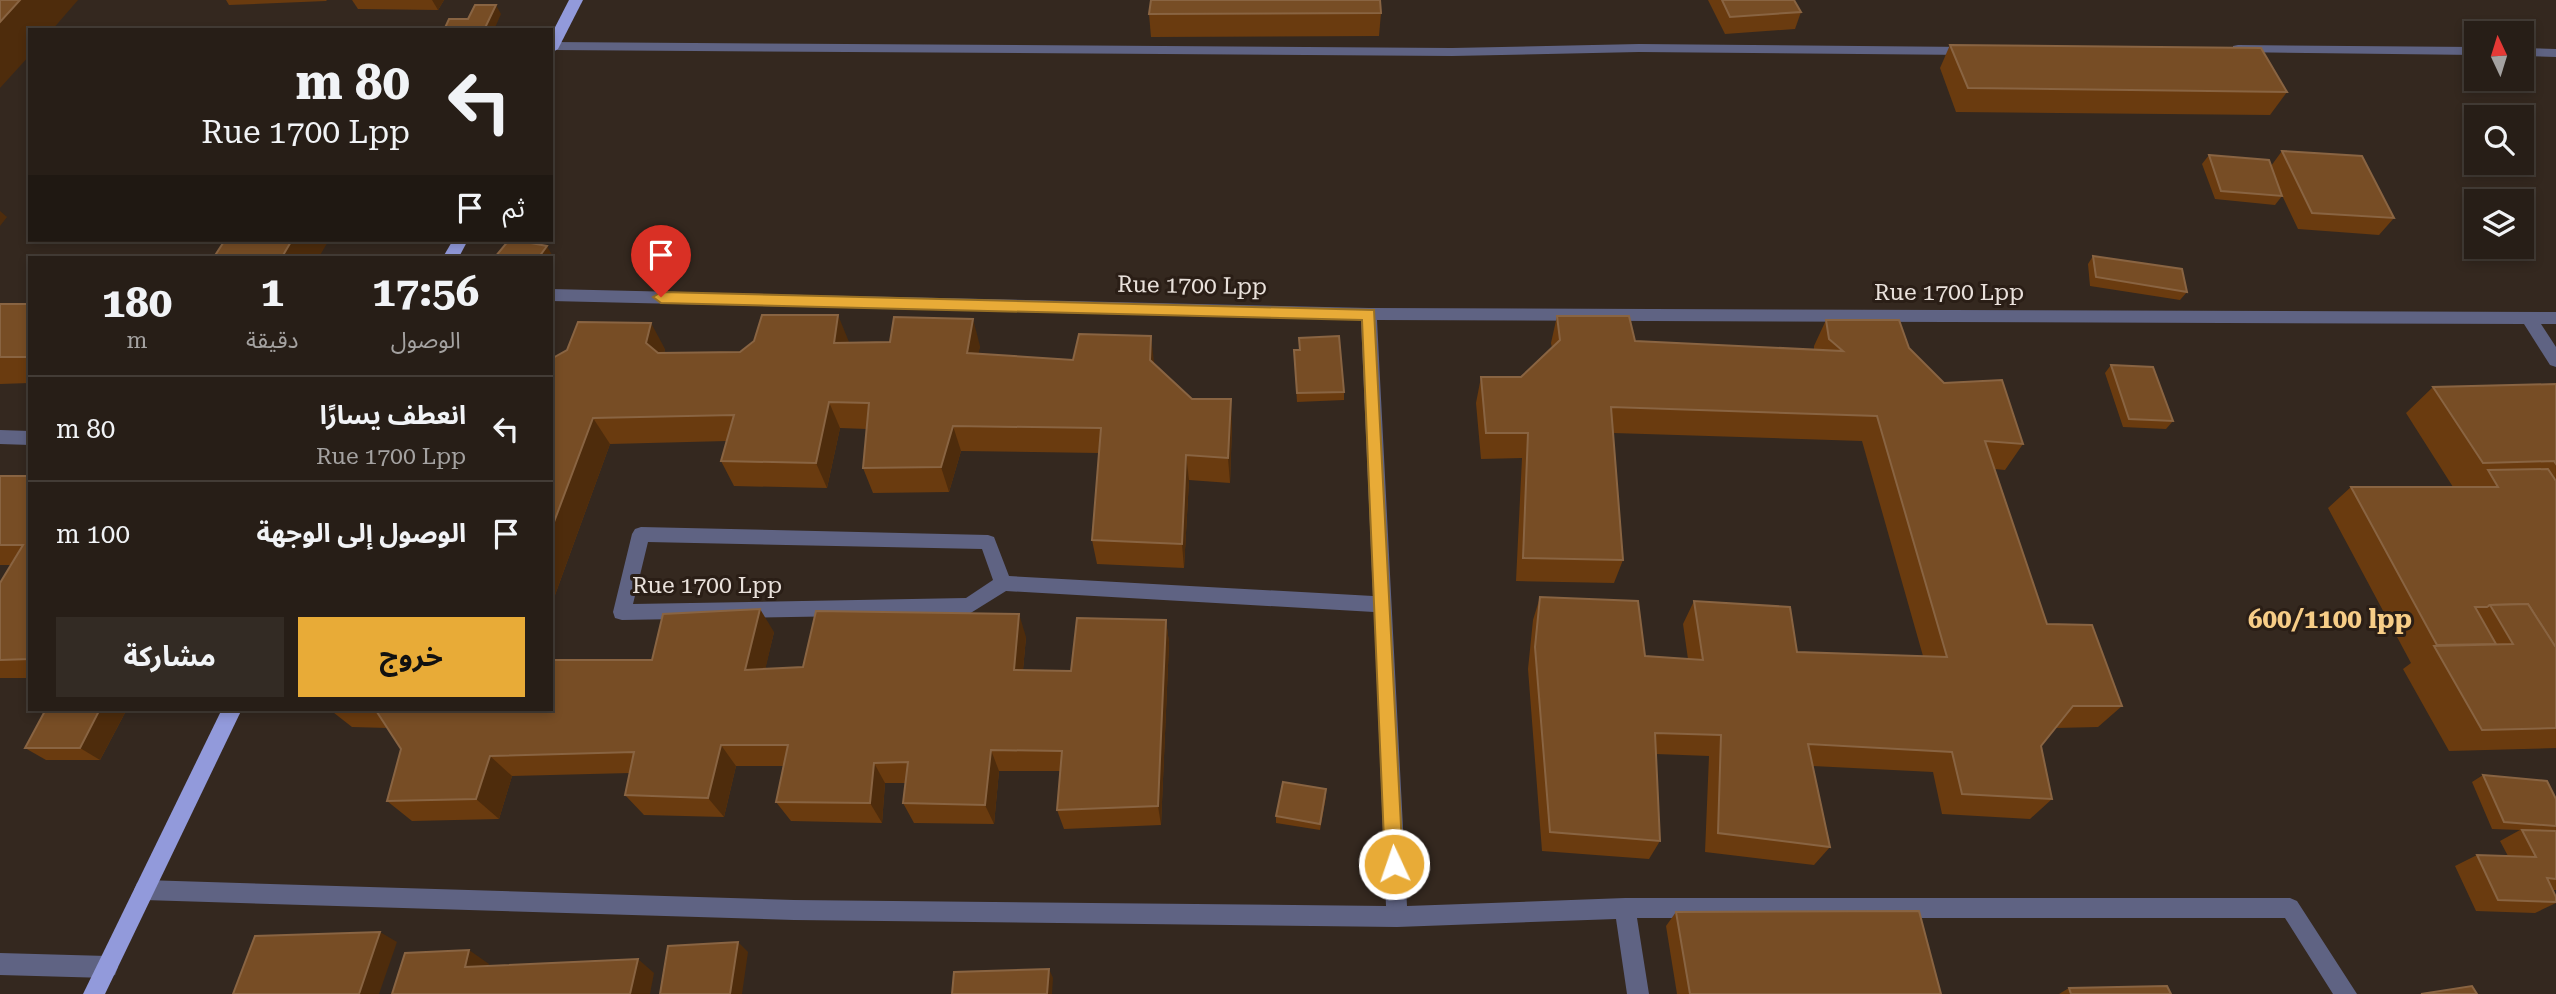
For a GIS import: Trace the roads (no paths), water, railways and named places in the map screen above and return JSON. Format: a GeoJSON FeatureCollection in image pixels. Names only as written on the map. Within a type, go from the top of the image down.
{"type":"FeatureCollection","features":[{"type":"Feature","properties":{"kind":"main road"},"geometry":{"type":"LineString","coordinates":[[553,46],[576,0]]}},
{"type":"Feature","properties":{"kind":"main road"},"geometry":{"type":"LineString","coordinates":[[94,994],[231,711]]}},
{"type":"Feature","properties":{"kind":"street"},"geometry":{"type":"LineString","coordinates":[[553,48],[1452,52],[1639,48],[1988,51]]}},
{"type":"Feature","properties":{"kind":"street"},"geometry":{"type":"LineString","coordinates":[[2224,49],[2464,51]]}},
{"type":"Feature","properties":{"kind":"street"},"geometry":{"type":"LineString","coordinates":[[2534,52],[2556,53]]}},
{"type":"Feature","properties":{"kind":"street","name":"Rue 1700 Lpp"},"geometry":{"type":"LineString","coordinates":[[553,295],[1369,314],[2556,318]]}},
{"type":"Feature","properties":{"kind":"street"},"geometry":{"type":"LineString","coordinates":[[1369,314],[1397,917]]}},
{"type":"Feature","properties":{"kind":"street"},"geometry":{"type":"LineString","coordinates":[[2529,318],[2556,360]]}},
{"type":"Feature","properties":{"kind":"street"},"geometry":{"type":"LineString","coordinates":[[0,437],[28,438]]}},
{"type":"Feature","properties":{"kind":"street","name":"Rue 1700 Lpp"},"geometry":{"type":"LineString","coordinates":[[641,534],[988,542],[1003,583],[969,607],[622,611],[641,534]]}},
{"type":"Feature","properties":{"kind":"street"},"geometry":{"type":"LineString","coordinates":[[1003,583],[1381,604]]}},
{"type":"Feature","properties":{"kind":"street"},"geometry":{"type":"LineString","coordinates":[[144,890],[794,910],[1397,917],[1625,908],[2291,908],[2346,994]]}},
{"type":"Feature","properties":{"kind":"street"},"geometry":{"type":"LineString","coordinates":[[1625,908],[1638,994]]}},
{"type":"Feature","properties":{"kind":"street"},"geometry":{"type":"LineString","coordinates":[[0,964],[107,967]]}},
{"type":"Feature","properties":{"kind":"district","name":"600/1100 lpp"},"geometry":{"type":"Point","coordinates":[2330,619]}}]}
